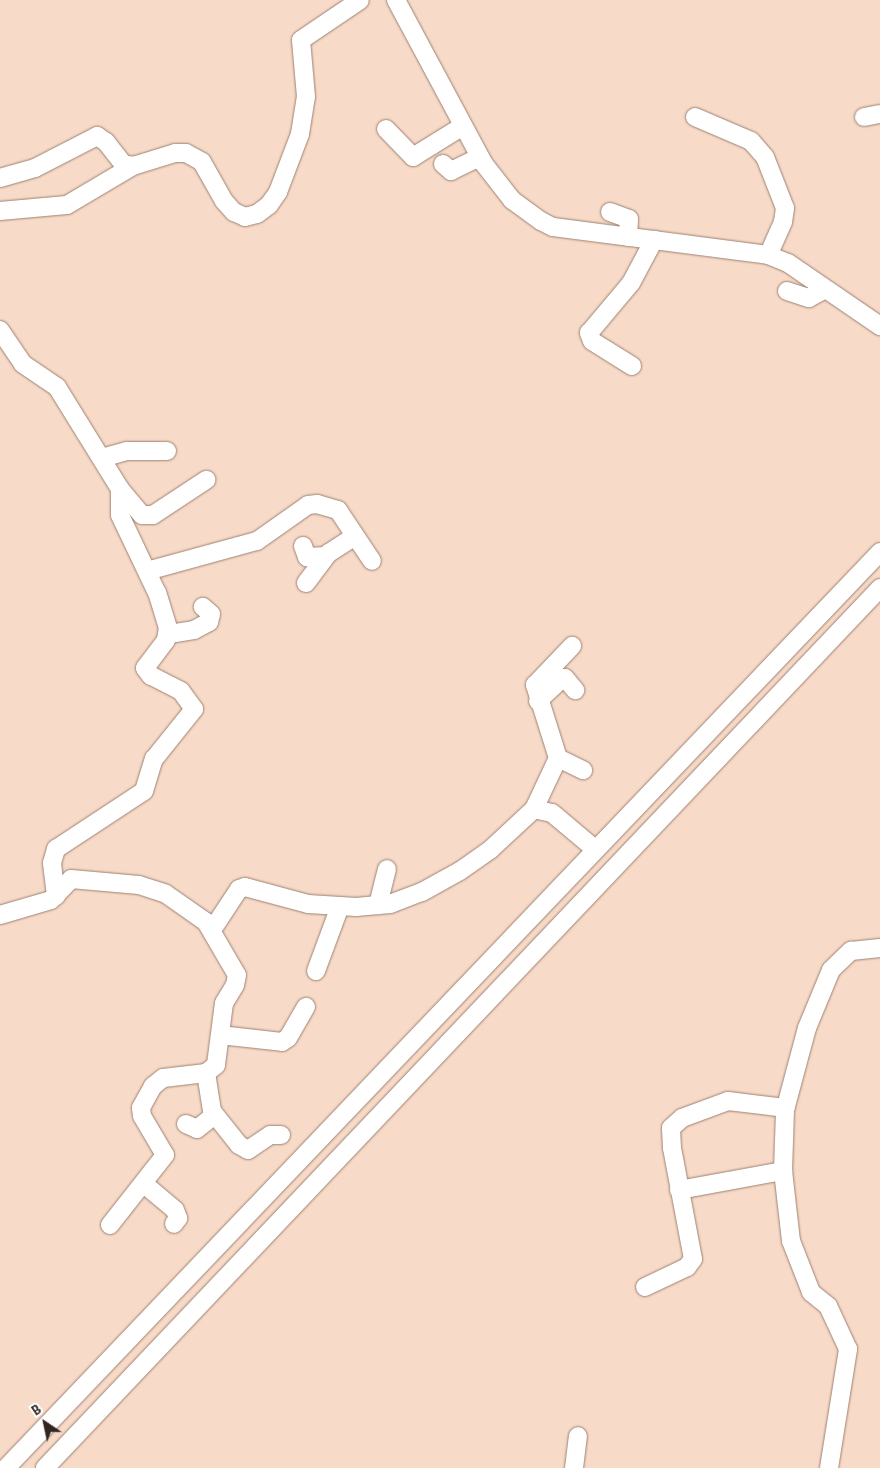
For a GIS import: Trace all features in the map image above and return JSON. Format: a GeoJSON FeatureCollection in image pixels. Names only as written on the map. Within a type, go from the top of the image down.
{"type":"FeatureCollection","features":[{"type":"Feature","properties":{"kind":"street"},"geometry":{"type":"LineString","coordinates":[[0,211],[67,205],[133,166],[175,153],[196,156],[224,201],[234,212],[245,217],[257,214],[269,205],[278,192],[300,134],[306,97],[301,40],[360,0]]}},
{"type":"Feature","properties":{"kind":"street"},"geometry":{"type":"LineString","coordinates":[[396,0],[480,157],[512,200],[541,221],[553,227],[768,255],[788,263],[880,326]]}},
{"type":"Feature","properties":{"kind":"street"},"geometry":{"type":"LineString","coordinates":[[696,117],[751,141],[765,157],[785,208],[784,222],[768,255]]}},
{"type":"Feature","properties":{"kind":"street"},"geometry":{"type":"LineString","coordinates":[[386,129],[412,157],[463,126]]}},
{"type":"Feature","properties":{"kind":"street"},"geometry":{"type":"LineString","coordinates":[[0,178],[35,168],[97,136],[106,142],[122,164],[133,166]]}},
{"type":"Feature","properties":{"kind":"street"},"geometry":{"type":"LineString","coordinates":[[442,164],[450,171],[480,157]]}},
{"type":"Feature","properties":{"kind":"street"},"geometry":{"type":"LineString","coordinates":[[610,212],[629,219],[628,237]]}},
{"type":"Feature","properties":{"kind":"street"},"geometry":{"type":"LineString","coordinates":[[632,366],[592,340],[590,333],[631,283],[654,240]]}},
{"type":"Feature","properties":{"kind":"street"},"geometry":{"type":"LineString","coordinates":[[787,291],[809,298],[825,289]]}},
{"type":"Feature","properties":{"kind":"street"},"geometry":{"type":"LineString","coordinates":[[0,330],[23,364],[57,387],[120,489],[146,517],[206,480]]}},
{"type":"Feature","properties":{"kind":"street"},"geometry":{"type":"LineString","coordinates":[[102,458],[133,451],[167,451]]}},
{"type":"Feature","properties":{"kind":"street"},"geometry":{"type":"LineString","coordinates":[[120,489],[120,515],[158,593],[168,634]]}},
{"type":"Feature","properties":{"kind":"street"},"geometry":{"type":"LineString","coordinates":[[147,571],[257,541],[308,505],[338,510],[354,537],[372,561]]}},
{"type":"Feature","properties":{"kind":"street"},"geometry":{"type":"LineString","coordinates":[[306,583],[326,556],[354,537]]}},
{"type":"Feature","properties":{"kind":"street"},"geometry":{"type":"LineString","coordinates":[[303,546],[307,557],[326,556]]}},
{"type":"Feature","properties":{"kind":"street"},"geometry":{"type":"LineString","coordinates":[[6,1468],[880,552]]}},
{"type":"Feature","properties":{"kind":"street"},"geometry":{"type":"LineString","coordinates":[[45,1468],[880,588]]}},
{"type":"Feature","properties":{"kind":"street"},"geometry":{"type":"LineString","coordinates":[[56,896],[52,863],[56,849],[144,791],[154,759],[192,713],[194,705],[181,691],[150,676],[145,668],[168,634],[194,630],[209,622],[211,614],[203,607]]}},
{"type":"Feature","properties":{"kind":"street"},"geometry":{"type":"LineString","coordinates":[[212,930],[233,893],[245,887],[308,904],[340,906],[378,905],[422,892],[460,871],[491,849],[534,808],[558,758],[559,752],[538,702],[535,685],[538,679],[572,646]]}},
{"type":"Feature","properties":{"kind":"street"},"geometry":{"type":"LineString","coordinates":[[538,702],[565,678],[575,690]]}},
{"type":"Feature","properties":{"kind":"street"},"geometry":{"type":"LineString","coordinates":[[558,758],[583,770]]}},
{"type":"Feature","properties":{"kind":"street"},"geometry":{"type":"LineString","coordinates":[[534,808],[552,813],[596,850]]}},
{"type":"Feature","properties":{"kind":"street"},"geometry":{"type":"LineString","coordinates":[[378,905],[387,869]]}},
{"type":"Feature","properties":{"kind":"street"},"geometry":{"type":"LineString","coordinates":[[0,915],[44,903],[56,896],[67,882],[77,878],[139,885],[173,898],[212,930],[238,980],[225,997],[216,1065],[206,1073],[163,1078],[153,1086],[145,1100],[141,1108],[142,1116],[165,1156],[110,1225]]}},
{"type":"Feature","properties":{"kind":"street"},"geometry":{"type":"LineString","coordinates":[[316,971],[340,906]]}},
{"type":"Feature","properties":{"kind":"street"},"geometry":{"type":"LineString","coordinates":[[828,1468],[848,1349],[828,1306],[811,1292],[793,1248],[783,1171],[786,1108],[807,1028],[831,970],[851,951],[880,948]]}},
{"type":"Feature","properties":{"kind":"street"},"geometry":{"type":"LineString","coordinates":[[220,1035],[282,1042],[288,1038],[306,1007]]}},
{"type":"Feature","properties":{"kind":"street"},"geometry":{"type":"LineString","coordinates":[[206,1073],[214,1115],[243,1149],[252,1148],[270,1135],[281,1135]]}},
{"type":"Feature","properties":{"kind":"street"},"geometry":{"type":"LineString","coordinates":[[644,1287],[687,1268],[693,1260],[678,1190],[671,1128],[677,1122],[728,1101],[786,1108]]}},
{"type":"Feature","properties":{"kind":"street"},"geometry":{"type":"LineString","coordinates":[[186,1124],[197,1130],[214,1115]]}},
{"type":"Feature","properties":{"kind":"street"},"geometry":{"type":"LineString","coordinates":[[678,1190],[783,1171]]}},
{"type":"Feature","properties":{"kind":"street"},"geometry":{"type":"LineString","coordinates":[[144,1184],[175,1210],[178,1218],[174,1224]]}},
{"type":"Feature","properties":{"kind":"street"},"geometry":{"type":"LineString","coordinates":[[574,1468],[578,1436]]}}]}
